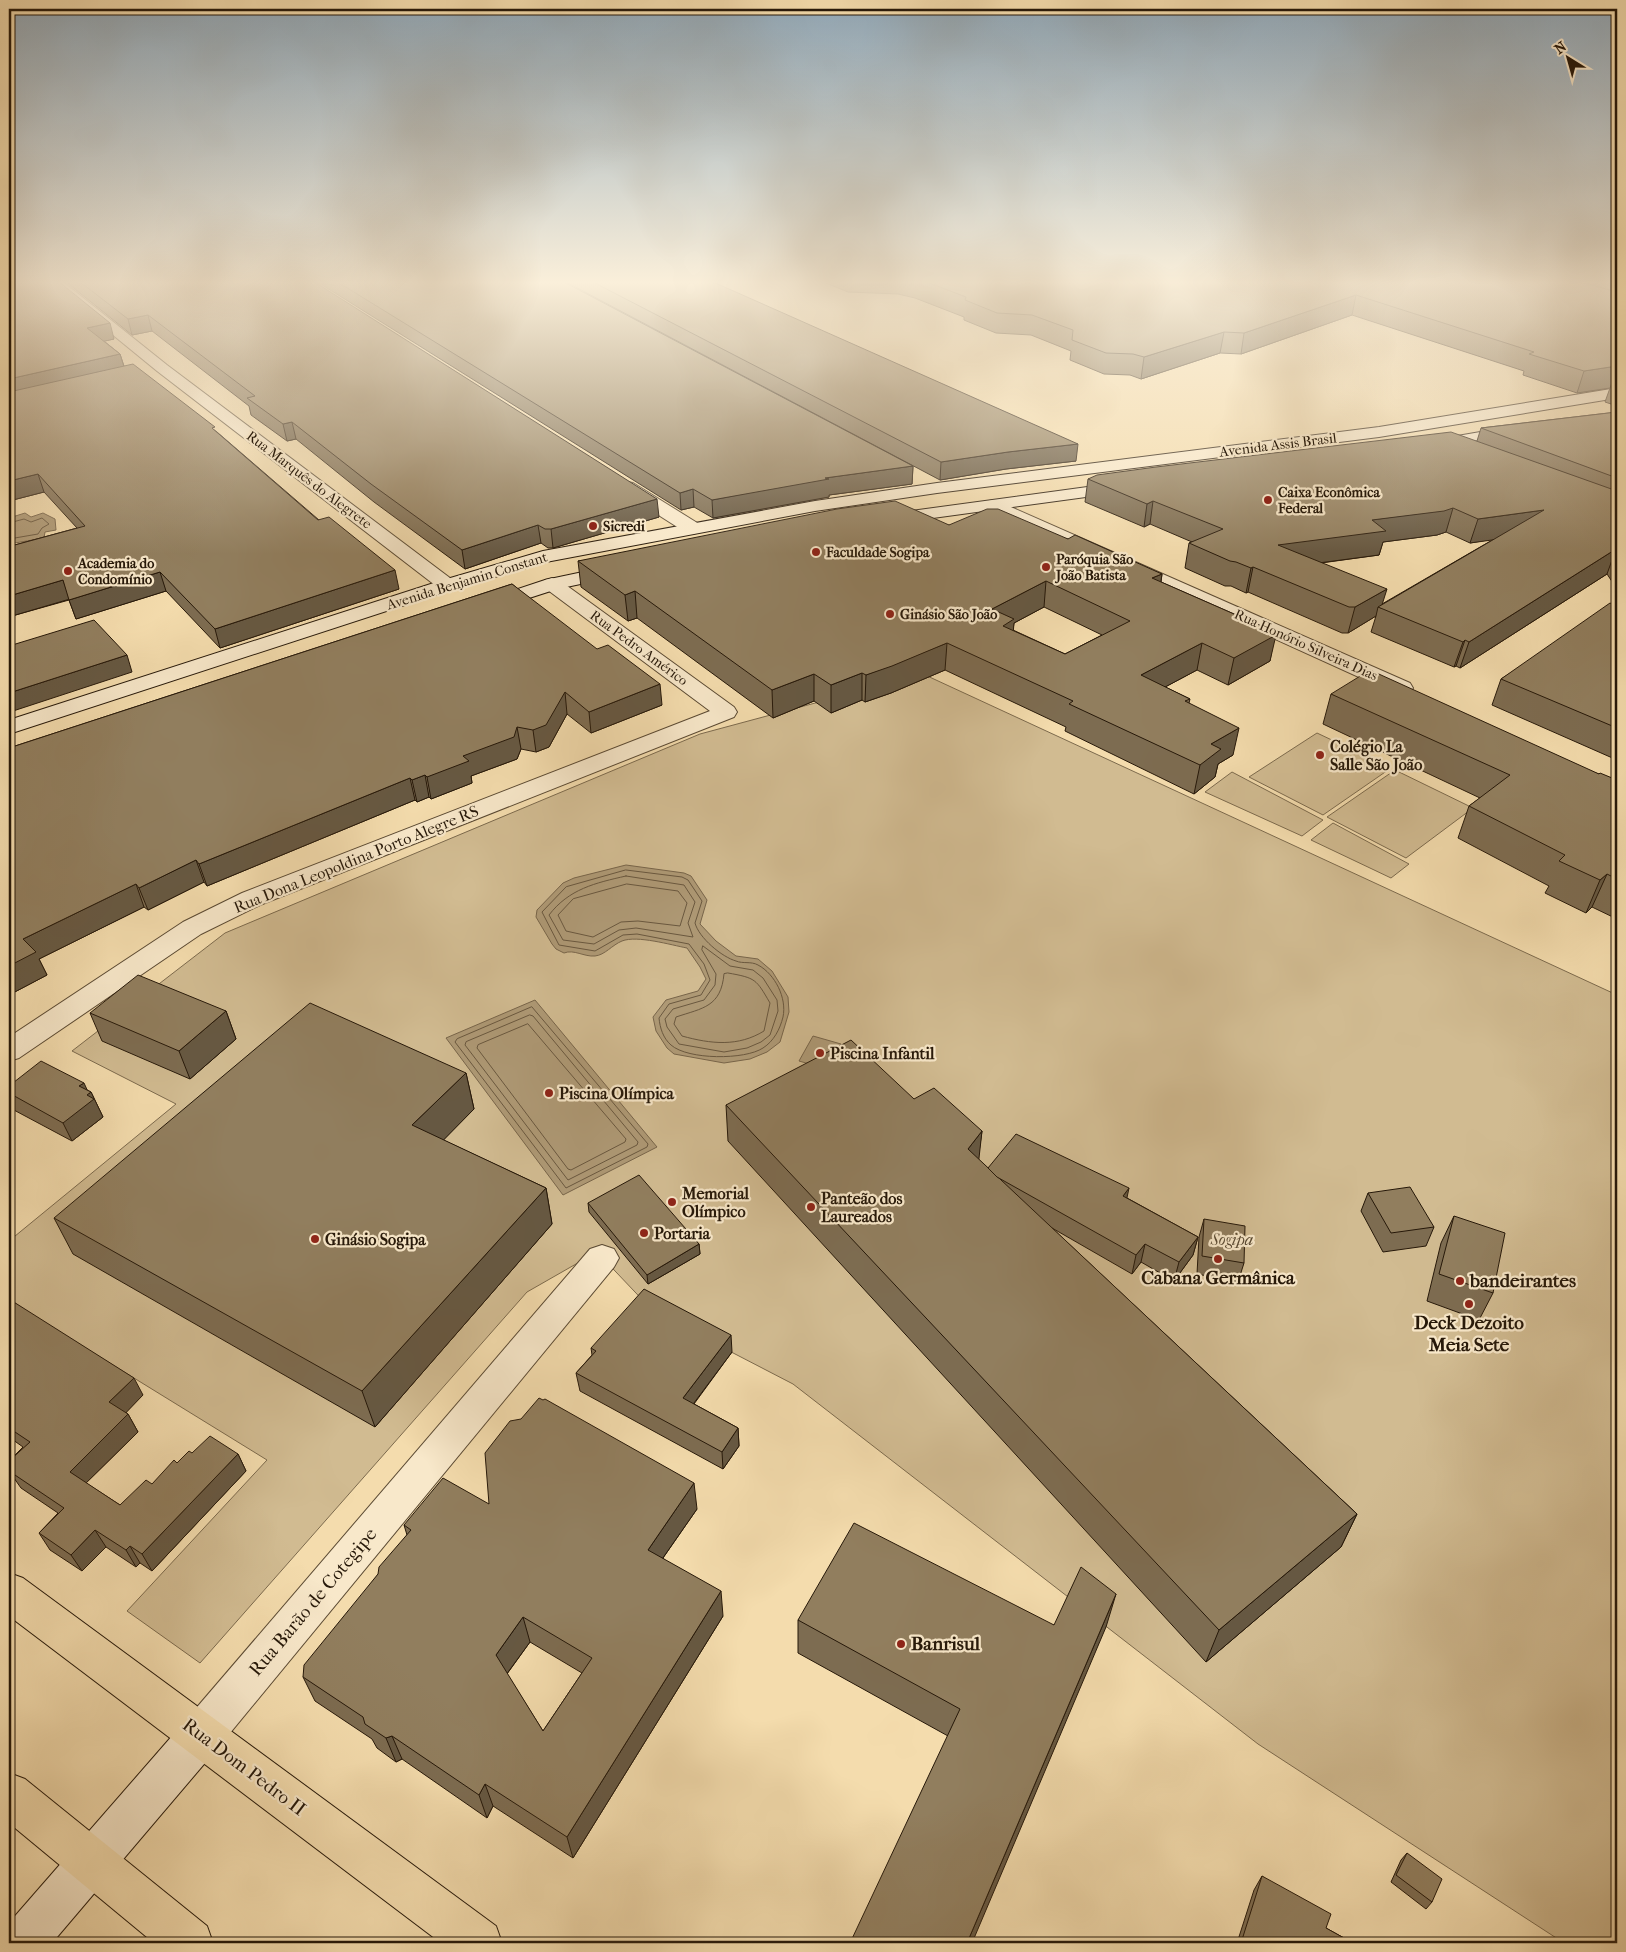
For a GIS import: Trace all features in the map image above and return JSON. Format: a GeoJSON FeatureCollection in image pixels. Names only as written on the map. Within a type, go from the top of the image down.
{"type":"FeatureCollection","features":[{"type":"Feature","properties":{"kind":"main road","name":"Rua Dom Pedro II"},"geometry":{"type":"LineString","coordinates":[[9,1592],[479,1943]]}},
{"type":"Feature","properties":{"kind":"main road"},"geometry":{"type":"LineString","coordinates":[[9,1795],[190,1943]]}},
{"type":"Feature","properties":{"kind":"street","name":"Rua Marquês do Alegrete"},"geometry":{"type":"LineString","coordinates":[[167,372],[447,585]]}},
{"type":"Feature","properties":{"kind":"street","name":"Avenida Assis Brasil"},"geometry":{"type":"LineString","coordinates":[[937,488],[1379,432],[1617,393]]}},
{"type":"Feature","properties":{"kind":"street"},"geometry":{"type":"LineString","coordinates":[[1419,447],[1532,428]]}},
{"type":"Feature","properties":{"kind":"street"},"geometry":{"type":"LineString","coordinates":[[1379,432],[1438,444],[1464,454]]}},
{"type":"Feature","properties":{"kind":"street"},"geometry":{"type":"LineString","coordinates":[[913,474],[937,488]]}},
{"type":"Feature","properties":{"kind":"street"},"geometry":{"type":"LineString","coordinates":[[610,476],[692,528]]}},
{"type":"Feature","properties":{"kind":"street"},"geometry":{"type":"LineString","coordinates":[[873,521],[1142,485]]}},
{"type":"Feature","properties":{"kind":"street","name":"Avenida Benjamin Constant"},"geometry":{"type":"LineString","coordinates":[[9,726],[447,585],[543,557],[815,506],[937,488]]}},
{"type":"Feature","properties":{"kind":"street","name":"Rua Honório Silveira Dias"},"geometry":{"type":"LineString","coordinates":[[995,505],[1422,696]]}},
{"type":"Feature","properties":{"kind":"street","name":"Avenida Benjamin Constant"},"geometry":{"type":"LineString","coordinates":[[468,612],[552,584],[635,567]]}},
{"type":"Feature","properties":{"kind":"street","name":"Rua Pedro Américo"},"geometry":{"type":"LineString","coordinates":[[552,584],[726,712]]}},
{"type":"Feature","properties":{"kind":"street","name":"Rua Dona Leopoldina Porto Alegre RS"},"geometry":{"type":"LineString","coordinates":[[9,1052],[192,928],[251,899],[726,712]]}},
{"type":"Feature","properties":{"kind":"street","name":"Rua Barão de Cotegipe"},"geometry":{"type":"LineString","coordinates":[[22,1943],[201,1735],[602,1258]]}},
{"type":"Feature","properties":{"kind":"green space","name":"Sogipa"},"geometry":{"type":"Polygon","coordinates":[[[923,674],[1617,995],[1617,1943],[1564,1943],[1258,1744],[793,1384],[654,1312],[597,1252],[527,1292],[200,1663],[127,1611],[267,1460],[9,1301],[9,1241],[176,1104],[72,1051],[225,933],[700,734],[923,674]]]}},
{"type":"Feature","properties":{"kind":"green space"},"geometry":{"type":"Polygon","coordinates":[[[1317,733],[1391,768],[1323,815],[1249,777],[1317,733]]]}},
{"type":"Feature","properties":{"kind":"green space"},"geometry":{"type":"Polygon","coordinates":[[[1395,770],[1473,808],[1406,858],[1327,817],[1395,770]]]}},
{"type":"Feature","properties":{"kind":"green space"},"geometry":{"type":"Polygon","coordinates":[[[1232,772],[1323,820],[1302,836],[1205,792],[1232,772]]]}},
{"type":"Feature","properties":{"kind":"green space"},"geometry":{"type":"Polygon","coordinates":[[[1333,823],[1409,864],[1391,878],[1311,840],[1333,823]]]}},
{"type":"Feature","properties":{"kind":"water"},"geometry":{"type":"Polygon","coordinates":[[[25,513],[31,517],[43,513],[55,519],[56,530],[45,532],[44,538],[9,544],[9,518],[25,513]]]}},
{"type":"Feature","properties":{"kind":"water"},"geometry":{"type":"Polygon","coordinates":[[[626,865],[684,873],[691,876],[707,900],[700,924],[716,941],[736,956],[758,959],[772,971],[788,997],[789,1012],[780,1042],[767,1052],[750,1059],[724,1063],[674,1054],[667,1048],[656,1031],[653,1017],[666,1000],[698,991],[706,979],[687,948],[654,941],[628,939],[595,956],[572,952],[564,953],[556,949],[536,917],[537,910],[563,883],[574,878],[626,865]]]}},
{"type":"Feature","properties":{"kind":"water","name":"Piscina Olímpica"},"geometry":{"type":"Polygon","coordinates":[[[535,1000],[657,1147],[563,1195],[446,1038],[535,1000]]]}},
{"type":"Feature","properties":{"kind":"water","name":"Piscina Infantil"},"geometry":{"type":"Polygon","coordinates":[[[813,1036],[841,1044],[827,1069],[799,1061],[813,1036]]]}},
{"type":"Feature","properties":{"kind":"building"},"geometry":{"type":"Polygon","coordinates":[[[9,372],[40,372],[9,379],[9,372]]]}},
{"type":"Feature","properties":{"kind":"building"},"geometry":{"type":"Polygon","coordinates":[[[97,372],[144,372],[215,427],[212,428],[318,520],[329,517],[395,570],[215,629],[160,572],[69,600],[63,580],[9,596],[9,545],[85,526],[38,474],[9,481],[9,392],[97,372]]]}},
{"type":"Feature","properties":{"kind":"building"},"geometry":{"type":"Polygon","coordinates":[[[223,372],[457,372],[657,499],[551,529],[545,529],[538,525],[462,550],[371,484],[292,422],[283,424],[247,398],[255,396],[223,372]]]}},
{"type":"Feature","properties":{"kind":"building"},"geometry":{"type":"Polygon","coordinates":[[[484,372],[735,372],[913,466],[825,478],[829,479],[712,500],[693,489],[680,493],[484,372]]]}},
{"type":"Feature","properties":{"kind":"building"},"geometry":{"type":"Polygon","coordinates":[[[767,372],[916,372],[1078,444],[941,462],[767,372]]]}},
{"type":"Feature","properties":{"kind":"building"},"geometry":{"type":"Polygon","coordinates":[[[1617,412],[1617,478],[1481,428],[1617,412]]]}},
{"type":"Feature","properties":{"kind":"building"},"geometry":{"type":"Polygon","coordinates":[[[1451,432],[1617,491],[1617,551],[1616,549],[1469,642],[1465,640],[1463,642],[1378,607],[1544,510],[1478,519],[1453,508],[1444,511],[1372,520],[1386,531],[1278,545],[1387,589],[1355,607],[1349,607],[1189,543],[1223,529],[1153,501],[1147,504],[1088,479],[1097,475],[1156,467],[1451,432]]]}},
{"type":"Feature","properties":{"kind":"building"},"geometry":{"type":"Polygon","coordinates":[[[895,501],[949,525],[987,509],[998,509],[1068,539],[1075,535],[1162,574],[1152,578],[1275,632],[1273,633],[1276,635],[1234,658],[1202,643],[1141,675],[1190,699],[1185,701],[1239,728],[1211,744],[1221,749],[1200,765],[1069,704],[1073,701],[947,643],[892,666],[866,675],[862,673],[831,685],[814,674],[772,690],[635,591],[625,595],[578,561],[837,509],[895,501]],[[1046,581],[992,609],[1014,619],[1003,626],[1065,654],[1130,621],[1046,581]]]}},
{"type":"Feature","properties":{"kind":"building"},"geometry":{"type":"Polygon","coordinates":[[[512,584],[597,649],[608,645],[660,684],[589,712],[565,692],[546,725],[533,730],[517,727],[514,737],[463,756],[469,761],[427,777],[425,775],[412,780],[410,778],[199,864],[196,860],[139,888],[136,884],[23,939],[36,952],[9,966],[9,748],[512,584]]]}},
{"type":"Feature","properties":{"kind":"building"},"geometry":{"type":"Polygon","coordinates":[[[1610,603],[1617,606],[1617,728],[1501,679],[1610,603]]]}},
{"type":"Feature","properties":{"kind":"building"},"geometry":{"type":"Polygon","coordinates":[[[94,620],[127,655],[9,693],[9,646],[94,620]]]}},
{"type":"Feature","properties":{"kind":"building"},"geometry":{"type":"Polygon","coordinates":[[[1370,670],[1599,774],[1617,780],[1617,879],[1607,874],[1600,880],[1559,861],[1565,855],[1469,806],[1510,775],[1331,694],[1370,670]]]}},
{"type":"Feature","properties":{"kind":"building"},"geometry":{"type":"Polygon","coordinates":[[[138,975],[226,1011],[179,1051],[90,1013],[138,975]]]}},
{"type":"Feature","properties":{"kind":"building","name":"Ginásio Sogipa"},"geometry":{"type":"Polygon","coordinates":[[[310,1003],[466,1073],[412,1125],[546,1188],[362,1391],[54,1218],[310,1003]]]}},
{"type":"Feature","properties":{"kind":"building"},"geometry":{"type":"Polygon","coordinates":[[[851,1040],[914,1099],[934,1088],[982,1131],[968,1149],[1357,1514],[1219,1630],[726,1105],[851,1040]]]}},
{"type":"Feature","properties":{"kind":"building"},"geometry":{"type":"Polygon","coordinates":[[[41,1061],[84,1083],[79,1086],[91,1092],[87,1095],[94,1099],[63,1123],[9,1093],[9,1086],[41,1061]]]}},
{"type":"Feature","properties":{"kind":"building"},"geometry":{"type":"Polygon","coordinates":[[[1016,1134],[1129,1188],[1123,1196],[1198,1237],[1179,1262],[1145,1244],[1136,1255],[997,1177],[988,1168],[1016,1134]]]}},
{"type":"Feature","properties":{"kind":"building","name":"Portaria"},"geometry":{"type":"Polygon","coordinates":[[[639,1175],[699,1244],[647,1275],[588,1203],[639,1175]]]}},
{"type":"Feature","properties":{"kind":"building"},"geometry":{"type":"Polygon","coordinates":[[[1410,1187],[1434,1227],[1391,1233],[1368,1193],[1410,1187]]]}},
{"type":"Feature","properties":{"kind":"building"},"geometry":{"type":"Polygon","coordinates":[[[1454,1216],[1505,1233],[1493,1293],[1439,1274],[1454,1216]]]}},
{"type":"Feature","properties":{"kind":"building"},"geometry":{"type":"Polygon","coordinates":[[[1204,1219],[1245,1226],[1244,1263],[1202,1256],[1204,1219]]]}},
{"type":"Feature","properties":{"kind":"building"},"geometry":{"type":"Polygon","coordinates":[[[644,1289],[731,1335],[683,1398],[738,1428],[722,1452],[576,1373],[596,1351],[591,1348],[644,1289]]]}},
{"type":"Feature","properties":{"kind":"building"},"geometry":{"type":"Polygon","coordinates":[[[9,1299],[134,1378],[109,1402],[128,1414],[70,1472],[120,1505],[146,1480],[152,1484],[174,1460],[177,1463],[189,1451],[192,1453],[210,1436],[238,1454],[142,1554],[130,1546],[126,1550],[95,1530],[71,1555],[39,1533],[64,1508],[9,1471],[12,1468],[9,1466],[9,1461],[30,1442],[9,1428],[9,1299]]]}},
{"type":"Feature","properties":{"kind":"building"},"geometry":{"type":"Polygon","coordinates":[[[539,1398],[545,1399],[694,1483],[648,1550],[721,1591],[567,1837],[485,1784],[479,1795],[392,1736],[386,1738],[365,1724],[363,1717],[303,1677],[304,1665],[378,1574],[379,1567],[411,1530],[404,1525],[443,1478],[489,1504],[485,1453],[510,1421],[521,1419],[539,1398]],[[523,1617],[496,1655],[543,1731],[592,1658],[523,1617]]]}},
{"type":"Feature","properties":{"kind":"building"},"geometry":{"type":"Polygon","coordinates":[[[854,1523],[1054,1625],[1081,1567],[1116,1594],[967,1943],[850,1943],[960,1709],[798,1620],[854,1523]]]}},
{"type":"Feature","properties":{"kind":"building"},"geometry":{"type":"Polygon","coordinates":[[[1407,1853],[1442,1879],[1432,1902],[1396,1875],[1407,1853]]]}},
{"type":"Feature","properties":{"kind":"building"},"geometry":{"type":"Polygon","coordinates":[[[1262,1876],[1331,1914],[1326,1928],[1353,1943],[1241,1943],[1262,1876]]]}},
{"type":"Feature","properties":{"kind":"place","name":"Caixa Econômica Federal"},"geometry":{"type":"Point","coordinates":[1268,500]}},
{"type":"Feature","properties":{"kind":"place","name":"Sicredi"},"geometry":{"type":"Point","coordinates":[593,526]}},
{"type":"Feature","properties":{"kind":"place","name":"Faculdade Sogipa"},"geometry":{"type":"Point","coordinates":[816,552]}},
{"type":"Feature","properties":{"kind":"place","name":"Paróquia São João Batista"},"geometry":{"type":"Point","coordinates":[1046,567]}},
{"type":"Feature","properties":{"kind":"place","name":"Academia do Condomínio"},"geometry":{"type":"Point","coordinates":[68,571]}},
{"type":"Feature","properties":{"kind":"place","name":"Ginásio São João"},"geometry":{"type":"Point","coordinates":[890,614]}},
{"type":"Feature","properties":{"kind":"place","name":"Colégio La Salle São João"},"geometry":{"type":"Point","coordinates":[1320,755]}},
{"type":"Feature","properties":{"kind":"place","name":"Piscina Infantil"},"geometry":{"type":"Point","coordinates":[820,1053]}},
{"type":"Feature","properties":{"kind":"place","name":"Piscina Olímpica"},"geometry":{"type":"Point","coordinates":[549,1093]}},
{"type":"Feature","properties":{"kind":"place","name":"Memorial Olímpico"},"geometry":{"type":"Point","coordinates":[672,1202]}},
{"type":"Feature","properties":{"kind":"place","name":"Panteão dos Laureados"},"geometry":{"type":"Point","coordinates":[811,1207]}},
{"type":"Feature","properties":{"kind":"place","name":"Portaria"},"geometry":{"type":"Point","coordinates":[644,1233]}},
{"type":"Feature","properties":{"kind":"place","name":"Ginásio Sogipa"},"geometry":{"type":"Point","coordinates":[315,1239]}},
{"type":"Feature","properties":{"kind":"place","name":"Cabana Germânica"},"geometry":{"type":"Point","coordinates":[1218,1259]}},
{"type":"Feature","properties":{"kind":"place","name":"bandeirantes"},"geometry":{"type":"Point","coordinates":[1460,1281]}},
{"type":"Feature","properties":{"kind":"place","name":"Deck Dezoito Meia Sete"},"geometry":{"type":"Point","coordinates":[1469,1304]}},
{"type":"Feature","properties":{"kind":"place","name":"Banrisul"},"geometry":{"type":"Point","coordinates":[901,1644]}}]}
